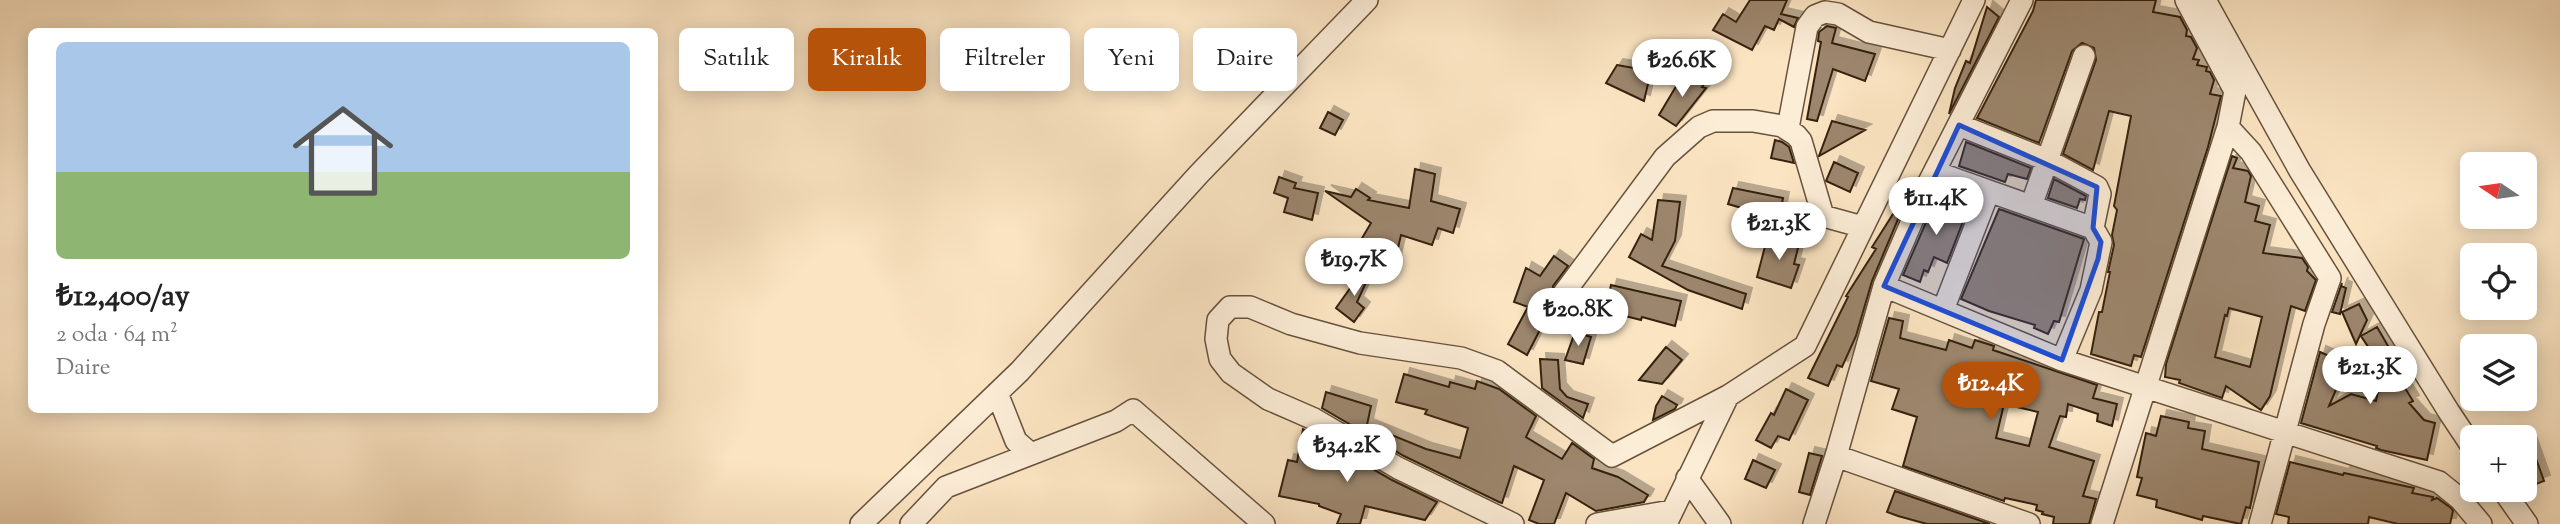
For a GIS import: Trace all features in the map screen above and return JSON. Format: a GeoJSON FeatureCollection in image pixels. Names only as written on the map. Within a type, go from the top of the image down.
{"type":"FeatureCollection","features":[{"type":"Feature","properties":{"kind":"street"},"geometry":{"type":"LineString","coordinates":[[861,524],[1020,371],[1199,174],[1367,0]]}},
{"type":"Feature","properties":{"kind":"street"},"geometry":{"type":"LineString","coordinates":[[1513,524],[1398,468],[1314,419],[1268,399],[1231,373],[1220,359],[1216,339],[1218,320],[1230,307],[1250,307],[1291,324],[1360,343],[1461,358],[1497,371],[1612,456],[1728,396],[1805,346],[1974,0]]}},
{"type":"Feature","properties":{"kind":"street"},"geometry":{"type":"LineString","coordinates":[[1814,524],[1884,286],[1935,172],[2022,0]]}},
{"type":"Feature","properties":{"kind":"street"},"geometry":{"type":"LineString","coordinates":[[2102,524],[2228,127],[2235,91],[2186,0]]}},
{"type":"Feature","properties":{"kind":"street"},"geometry":{"type":"LineString","coordinates":[[2205,0],[2300,171],[2460,429]]}},
{"type":"Feature","properties":{"kind":"street"},"geometry":{"type":"LineString","coordinates":[[1788,128],[1807,27],[1815,16],[1832,7],[1869,32],[1950,50]]}},
{"type":"Feature","properties":{"kind":"street"},"geometry":{"type":"LineString","coordinates":[[2031,206],[2084,57]]}},
{"type":"Feature","properties":{"kind":"street"},"geometry":{"type":"LineString","coordinates":[[1564,293],[1665,157],[1699,127],[1713,121],[1753,121],[1788,128],[1801,141],[1823,216],[1863,227]]}},
{"type":"Feature","properties":{"kind":"street"},"geometry":{"type":"LineString","coordinates":[[1959,125],[2047,160],[2097,187],[2100,194],[2093,228]]}},
{"type":"Feature","properties":{"kind":"street"},"geometry":{"type":"LineString","coordinates":[[2228,127],[2251,152],[2330,278],[2314,324],[2260,524]]}},
{"type":"Feature","properties":{"kind":"street"},"geometry":{"type":"LineString","coordinates":[[1935,172],[2093,228],[2101,242],[2091,290],[2062,360]]}},
{"type":"Feature","properties":{"kind":"street"},"geometry":{"type":"LineString","coordinates":[[1943,310],[1989,191]]}},
{"type":"Feature","properties":{"kind":"street"},"geometry":{"type":"LineString","coordinates":[[1884,286],[2062,360],[2438,482],[2460,499],[2480,524]]}},
{"type":"Feature","properties":{"kind":"street"},"geometry":{"type":"LineString","coordinates":[[997,393],[1016,441],[1031,454]]}},
{"type":"Feature","properties":{"kind":"street"},"geometry":{"type":"LineString","coordinates":[[1597,524],[1668,517],[1728,396]]}},
{"type":"Feature","properties":{"kind":"street"},"geometry":{"type":"LineString","coordinates":[[911,524],[946,487],[1116,421],[1132,410],[1264,524]]}},
{"type":"Feature","properties":{"kind":"street"},"geometry":{"type":"LineString","coordinates":[[1836,456],[2029,524]]}},
{"type":"Feature","properties":{"kind":"street"},"geometry":{"type":"LineString","coordinates":[[1687,478],[1720,524]]}},
{"type":"Feature","properties":{"kind":"street"},"geometry":{"type":"LineString","coordinates":[[2512,502],[2528,524]]}},
{"type":"Feature","properties":{"kind":"highlighted area"},"geometry":{"type":"Polygon","coordinates":[[[1959,125],[2097,187],[2093,228],[2101,242],[2098,259],[2062,360],[1884,286],[1959,125]]]}},
{"type":"Feature","properties":{"kind":"building"},"geometry":{"type":"Polygon","coordinates":[[[1750,0],[1787,0],[1781,14],[1798,18],[1794,27],[1779,19],[1774,30],[1765,26],[1752,50],[1713,30],[1723,14],[1736,22],[1750,0]]]}},
{"type":"Feature","properties":{"kind":"building"},"geometry":{"type":"Polygon","coordinates":[[[2036,0],[2156,0],[2153,12],[2180,17],[2187,30],[2186,36],[2191,37],[2197,48],[2193,59],[2199,60],[2197,65],[2207,67],[2206,71],[2210,72],[2214,80],[2210,94],[2221,96],[2208,147],[2141,357],[2134,355],[2131,366],[2091,354],[2110,272],[2114,245],[2112,235],[2117,210],[2114,206],[2131,116],[2109,111],[2093,170],[2063,154],[2096,60],[2094,48],[2082,43],[2072,51],[2039,143],[1977,118],[2033,11],[2036,0]]]}},
{"type":"Feature","properties":{"kind":"building"},"geometry":{"type":"Polygon","coordinates":[[[1987,7],[1999,17],[1949,114],[1955,88],[1966,61],[1970,63],[1987,7]]]}},
{"type":"Feature","properties":{"kind":"building"},"geometry":{"type":"Polygon","coordinates":[[[1827,26],[1836,28],[1832,43],[1875,54],[1865,81],[1833,69],[1817,121],[1807,119],[1821,42],[1818,41],[1819,32],[1827,26]]]}},
{"type":"Feature","properties":{"kind":"building"},"geometry":{"type":"Polygon","coordinates":[[[1617,65],[1651,71],[1644,101],[1606,83],[1617,65]]]}},
{"type":"Feature","properties":{"kind":"building"},"geometry":{"type":"Polygon","coordinates":[[[1684,73],[1704,84],[1702,87],[1706,88],[1676,126],[1659,115],[1684,73]]]}},
{"type":"Feature","properties":{"kind":"building"},"geometry":{"type":"Polygon","coordinates":[[[1328,112],[1343,120],[1335,135],[1320,128],[1328,112]]]}},
{"type":"Feature","properties":{"kind":"building"},"geometry":{"type":"Polygon","coordinates":[[[1832,121],[1865,130],[1819,156],[1832,121]]]}},
{"type":"Feature","properties":{"kind":"building"},"geometry":{"type":"Polygon","coordinates":[[[1775,140],[1789,147],[1794,163],[1771,158],[1775,140]]]}},
{"type":"Feature","properties":{"kind":"building"},"geometry":{"type":"Polygon","coordinates":[[[1966,142],[2031,168],[2027,179],[2008,174],[2005,182],[1959,166],[1966,142]]]}},
{"type":"Feature","properties":{"kind":"building"},"geometry":{"type":"Polygon","coordinates":[[[2232,156],[2237,158],[2233,168],[2248,171],[2251,176],[2245,202],[2259,206],[2255,221],[2270,225],[2263,253],[2302,258],[2308,267],[2307,271],[2316,280],[2305,311],[2291,306],[2270,396],[2261,410],[2226,386],[2222,398],[2179,383],[2180,380],[2165,377],[2166,364],[2232,156]],[[2229,308],[2215,357],[2250,367],[2262,317],[2229,308]]]}},
{"type":"Feature","properties":{"kind":"building"},"geometry":{"type":"Polygon","coordinates":[[[1834,162],[1858,173],[1850,192],[1826,181],[1834,162]]]}},
{"type":"Feature","properties":{"kind":"building"},"geometry":{"type":"Polygon","coordinates":[[[1415,169],[1435,174],[1431,201],[1460,209],[1453,233],[1438,228],[1432,245],[1401,235],[1394,265],[1352,255],[1371,223],[1325,191],[1351,197],[1356,189],[1370,198],[1368,200],[1409,208],[1415,169]]]}},
{"type":"Feature","properties":{"kind":"building"},"geometry":{"type":"Polygon","coordinates":[[[1279,177],[1296,183],[1294,188],[1318,193],[1312,220],[1284,212],[1288,198],[1274,193],[1279,177]]]}},
{"type":"Feature","properties":{"kind":"building"},"geometry":{"type":"Polygon","coordinates":[[[2054,179],[2086,196],[2085,200],[2080,199],[2077,208],[2048,198],[2054,179]]]}},
{"type":"Feature","properties":{"kind":"building"},"geometry":{"type":"Polygon","coordinates":[[[1733,188],[1783,198],[1779,219],[1728,204],[1733,188]]]}},
{"type":"Feature","properties":{"kind":"building"},"geometry":{"type":"Polygon","coordinates":[[[1941,188],[1952,192],[1946,205],[1967,211],[1947,263],[1934,257],[1928,272],[1924,270],[1920,282],[1903,275],[1941,188]]]}},
{"type":"Feature","properties":{"kind":"building"},"geometry":{"type":"Polygon","coordinates":[[[1658,200],[1680,202],[1675,241],[1662,266],[1746,294],[1742,309],[1688,290],[1629,257],[1641,234],[1652,240],[1658,200]]]}},
{"type":"Feature","properties":{"kind":"building"},"geometry":{"type":"Polygon","coordinates":[[[1900,203],[1904,205],[1872,281],[1856,336],[1842,367],[1837,365],[1828,386],[1808,378],[1848,297],[1846,296],[1876,249],[1872,247],[1900,203]]]}},
{"type":"Feature","properties":{"kind":"building"},"geometry":{"type":"Polygon","coordinates":[[[1999,209],[2084,239],[2059,322],[2054,321],[2048,334],[2034,328],[2035,325],[1961,299],[1999,209]]]}},
{"type":"Feature","properties":{"kind":"building"},"geometry":{"type":"Polygon","coordinates":[[[1768,235],[1799,244],[1794,264],[1799,265],[1791,288],[1757,277],[1768,235]]]}},
{"type":"Feature","properties":{"kind":"building"},"geometry":{"type":"Polygon","coordinates":[[[1554,256],[1568,266],[1553,286],[1552,299],[1547,305],[1543,324],[1527,355],[1508,344],[1528,307],[1514,302],[1526,268],[1540,276],[1554,256]]]}},
{"type":"Feature","properties":{"kind":"building"},"geometry":{"type":"Polygon","coordinates":[[[1363,270],[1370,274],[1357,302],[1364,308],[1354,322],[1336,308],[1363,270]]]}},
{"type":"Feature","properties":{"kind":"building"},"geometry":{"type":"Polygon","coordinates":[[[2342,283],[2341,286],[2346,288],[2340,314],[2332,312],[2342,283]]]}},
{"type":"Feature","properties":{"kind":"building"},"geometry":{"type":"Polygon","coordinates":[[[1611,285],[1681,301],[1675,326],[1605,311],[1611,285]]]}},
{"type":"Feature","properties":{"kind":"building"},"geometry":{"type":"Polygon","coordinates":[[[2359,304],[2367,320],[2356,344],[2342,312],[2359,304]]]}},
{"type":"Feature","properties":{"kind":"building"},"geometry":{"type":"Polygon","coordinates":[[[1889,318],[1903,321],[1900,338],[1946,350],[1949,340],[1972,348],[1975,340],[1994,346],[1993,350],[2097,385],[2093,398],[2117,404],[2112,426],[2097,421],[2098,414],[2068,404],[2066,417],[2060,416],[2049,447],[2094,461],[2083,496],[2096,499],[2089,524],[2053,524],[2054,517],[2036,510],[2037,505],[2005,498],[2004,501],[1903,466],[1917,417],[1892,409],[1899,389],[1871,381],[1889,318]],[[2004,404],[1996,438],[2029,446],[2038,412],[2004,404]]]}},
{"type":"Feature","properties":{"kind":"building"},"geometry":{"type":"Polygon","coordinates":[[[2377,327],[2406,377],[2400,380],[2413,401],[2409,403],[2424,420],[2435,423],[2427,460],[2381,450],[2376,448],[2377,446],[2301,423],[2320,352],[2347,364],[2329,406],[2351,394],[2376,401],[2381,377],[2386,374],[2361,336],[2377,327]]]}},
{"type":"Feature","properties":{"kind":"building"},"geometry":{"type":"Polygon","coordinates":[[[1575,332],[1591,337],[1583,364],[1565,360],[1575,332]]]}},
{"type":"Feature","properties":{"kind":"building"},"geometry":{"type":"Polygon","coordinates":[[[1666,347],[1682,360],[1662,384],[1639,380],[1666,347]]]}},
{"type":"Feature","properties":{"kind":"building"},"geometry":{"type":"Polygon","coordinates":[[[1540,359],[1558,360],[1560,389],[1567,397],[1588,404],[1583,418],[1542,388],[1540,359]]]}},
{"type":"Feature","properties":{"kind":"building"},"geometry":{"type":"Polygon","coordinates":[[[1404,374],[1449,387],[1450,382],[1475,389],[1477,381],[1499,389],[1536,416],[1526,437],[1562,459],[1572,443],[1594,459],[1592,468],[1618,477],[1648,495],[1644,502],[1596,511],[1566,493],[1554,524],[1539,524],[1529,520],[1544,480],[1514,466],[1502,503],[1404,456],[1322,408],[1326,392],[1371,406],[1367,425],[1426,449],[1460,458],[1468,428],[1425,414],[1427,410],[1396,402],[1404,374]]]}},
{"type":"Feature","properties":{"kind":"building"},"geometry":{"type":"Polygon","coordinates":[[[1786,389],[1808,400],[1789,440],[1778,436],[1771,448],[1756,440],[1771,413],[1774,415],[1786,389]]]}},
{"type":"Feature","properties":{"kind":"building"},"geometry":{"type":"Polygon","coordinates":[[[1662,396],[1677,405],[1675,409],[1653,420],[1656,406],[1662,396]]]}},
{"type":"Feature","properties":{"kind":"building"},"geometry":{"type":"Polygon","coordinates":[[[2161,416],[2189,422],[2188,428],[2205,431],[2202,449],[2259,462],[2250,508],[2246,507],[2241,524],[2203,516],[2202,520],[2156,507],[2157,500],[2137,495],[2142,478],[2137,477],[2146,433],[2156,436],[2161,416]]]}},
{"type":"Feature","properties":{"kind":"building"},"geometry":{"type":"Polygon","coordinates":[[[1303,429],[1392,480],[1437,502],[1425,520],[1365,506],[1360,524],[1337,524],[1341,514],[1319,504],[1279,496],[1288,460],[1297,462],[1303,429]]]}},
{"type":"Feature","properties":{"kind":"building"},"geometry":{"type":"Polygon","coordinates":[[[1809,453],[1822,456],[1810,495],[1799,492],[1809,453]]]}},
{"type":"Feature","properties":{"kind":"building"},"geometry":{"type":"Polygon","coordinates":[[[1753,460],[1775,470],[1766,488],[1745,479],[1753,460]]]}},
{"type":"Feature","properties":{"kind":"building"},"geometry":{"type":"Polygon","coordinates":[[[2537,461],[2544,481],[2537,484],[2537,461]]]}},
{"type":"Feature","properties":{"kind":"building"},"geometry":{"type":"Polygon","coordinates":[[[2290,462],[2414,488],[2412,493],[2433,497],[2432,500],[2437,498],[2451,508],[2453,511],[2450,524],[2398,524],[2369,517],[2368,524],[2288,524],[2289,517],[2276,514],[2290,462]]]}},
{"type":"Feature","properties":{"kind":"building"},"geometry":{"type":"Polygon","coordinates":[[[1895,491],[1990,524],[1927,524],[1898,516],[1887,512],[1895,491]]]}}]}
